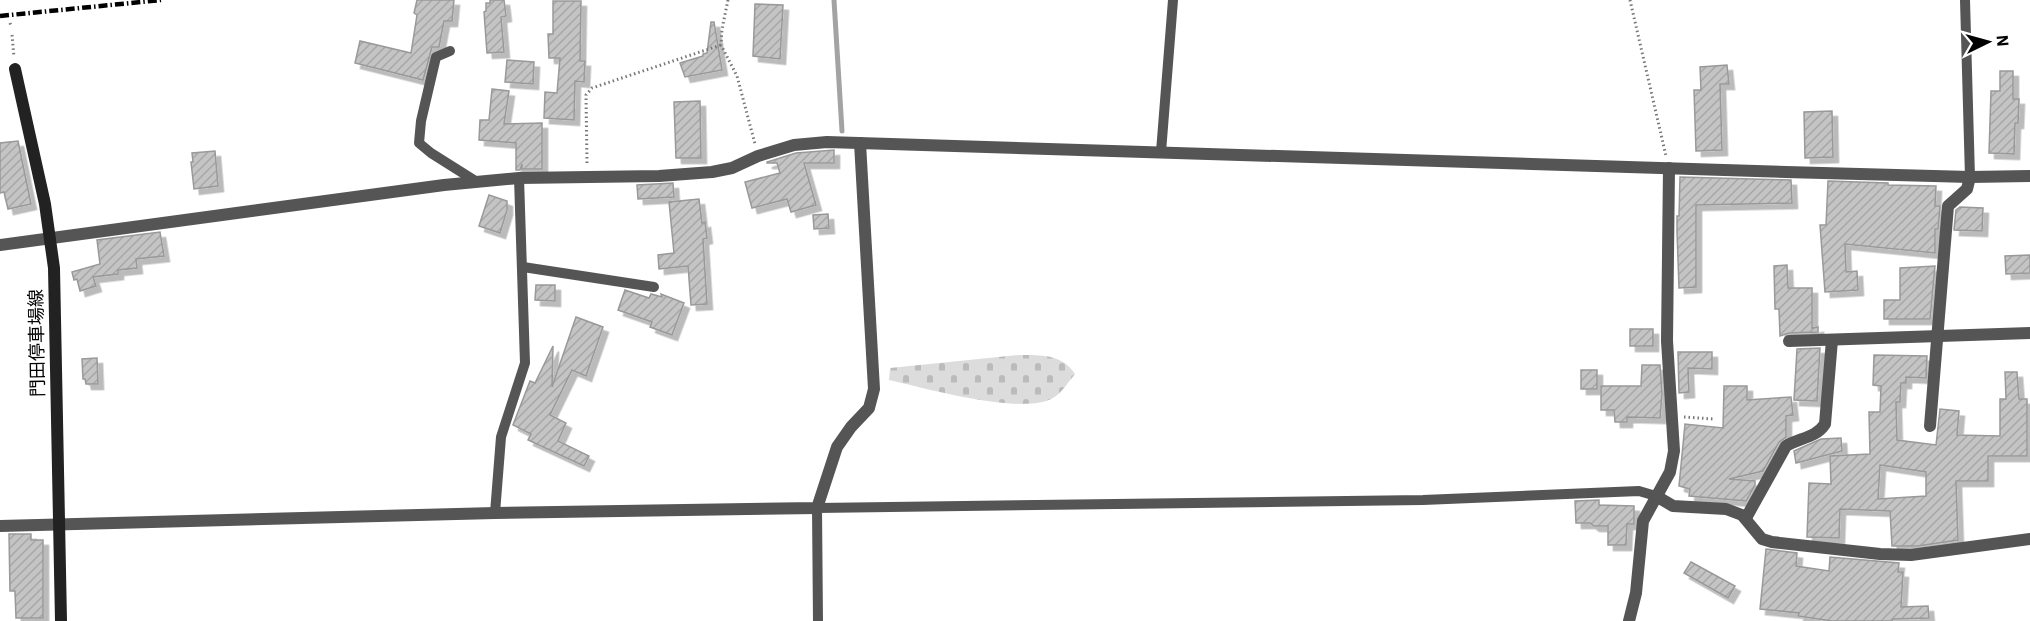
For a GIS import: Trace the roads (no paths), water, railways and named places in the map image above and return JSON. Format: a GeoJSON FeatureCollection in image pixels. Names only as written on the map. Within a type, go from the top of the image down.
{"type":"FeatureCollection","features":[{"type":"Feature","properties":{"kind":"main road","name":"門田停車場線"},"geometry":{"type":"LineString","coordinates":[[15,69],[43,194],[54,268],[61,621]]}},
{"type":"Feature","properties":{"kind":"street"},"geometry":{"type":"LineString","coordinates":[[0,245],[477,182],[519,178],[658,176],[712,172],[732,168],[758,156],[794,145],[827,142],[1970,177],[2030,176]]}},
{"type":"Feature","properties":{"kind":"street"},"geometry":{"type":"LineString","coordinates":[[0,526],[495,513],[817,508],[837,447],[851,427],[869,408],[874,389],[860,143]]}},
{"type":"Feature","properties":{"kind":"street"},"geometry":{"type":"LineString","coordinates":[[1629,621],[1636,593],[1643,521],[1670,472],[1674,451],[1667,341],[1669,168]]}},
{"type":"Feature","properties":{"kind":"street"},"geometry":{"type":"LineString","coordinates":[[1930,426],[1948,206],[1967,189],[1970,177]]}},
{"type":"Feature","properties":{"kind":"street"},"geometry":{"type":"LineString","coordinates":[[1789,341],[2030,333]]}},
{"type":"Feature","properties":{"kind":"street"},"geometry":{"type":"LineString","coordinates":[[1746,518],[1786,446],[1820,431],[1825,424],[1832,340]]}},
{"type":"Feature","properties":{"kind":"street"},"geometry":{"type":"LineString","coordinates":[[1656,496],[1672,507],[1726,509],[1742,515],[1762,539],[1772,542],[1880,554],[1923,554],[2030,539]]}},
{"type":"Feature","properties":{"kind":"lane"},"geometry":{"type":"LineString","coordinates":[[1161,152],[1173,0]]}},
{"type":"Feature","properties":{"kind":"lane"},"geometry":{"type":"LineString","coordinates":[[1965,0],[1970,177]]}},
{"type":"Feature","properties":{"kind":"lane"},"geometry":{"type":"LineString","coordinates":[[450,51],[436,57],[421,121],[419,143],[477,182]]}},
{"type":"Feature","properties":{"kind":"lane"},"geometry":{"type":"LineString","coordinates":[[495,513],[501,437],[525,363],[519,178]]}},
{"type":"Feature","properties":{"kind":"lane"},"geometry":{"type":"LineString","coordinates":[[523,267],[654,287]]}},
{"type":"Feature","properties":{"kind":"lane"},"geometry":{"type":"LineString","coordinates":[[818,621],[817,508],[1423,500],[1639,492],[1656,496]]}},
{"type":"Feature","properties":{"kind":"waterway"},"geometry":{"type":"LineString","coordinates":[[834,0],[842,131]]}},
{"type":"Feature","properties":{"kind":"railway"},"geometry":{"type":"LineString","coordinates":[[0,16],[161,0]]}}]}
